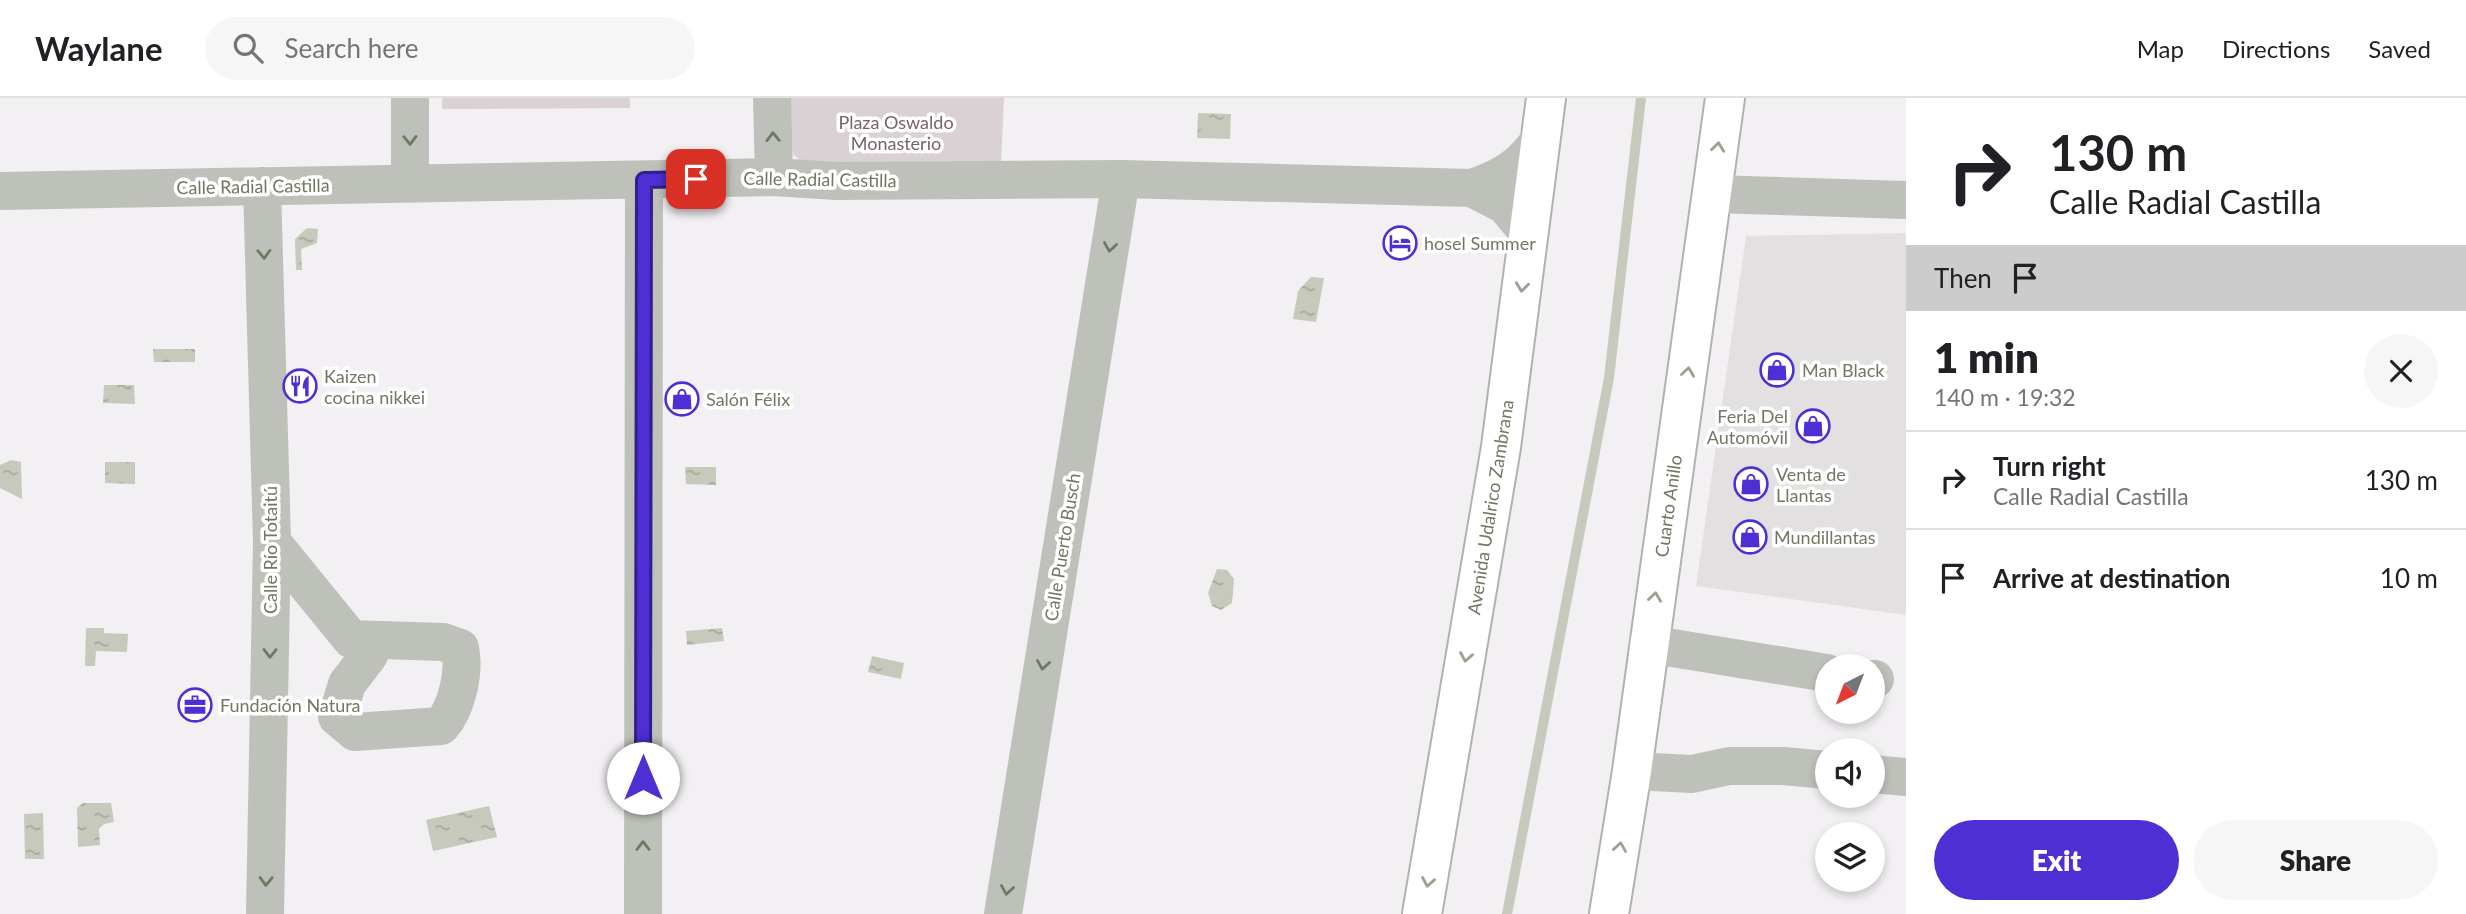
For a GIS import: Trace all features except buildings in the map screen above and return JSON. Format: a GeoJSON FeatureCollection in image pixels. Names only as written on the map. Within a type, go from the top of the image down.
{"type":"FeatureCollection","features":[{"type":"Feature","properties":{"kind":"highway","name":"Avenida Udalrico Zambrana"},"geometry":{"type":"LineString","coordinates":[[1422,914],[1501,447],[1546,98]]}},
{"type":"Feature","properties":{"kind":"highway","name":"Cuarto Anillo"},"geometry":{"type":"LineString","coordinates":[[1609,914],[1632,771],[1725,98]]}},
{"type":"Feature","properties":{"kind":"street"},"geometry":{"type":"LineString","coordinates":[[410,98],[410,183]]}},
{"type":"Feature","properties":{"kind":"street"},"geometry":{"type":"LineString","coordinates":[[772,98],[774,177]]}},
{"type":"Feature","properties":{"kind":"street","name":"Calle Radial Castilla"},"geometry":{"type":"LineString","coordinates":[[0,191],[774,177],[837,181],[1121,180],[1472,188],[1513,171],[1529,156],[1541,138]]}},
{"type":"Feature","properties":{"kind":"street"},"geometry":{"type":"LineString","coordinates":[[643,914],[644,180]]}},
{"type":"Feature","properties":{"kind":"street","name":"Calle Puerto Busch"},"geometry":{"type":"LineString","coordinates":[[1003,914],[1121,180]]}},
{"type":"Feature","properties":{"kind":"street","name":"Calle Río Totaitú"},"geometry":{"type":"LineString","coordinates":[[262,186],[272,542],[265,914]]}},
{"type":"Feature","properties":{"kind":"street","name":"Calle Radial Castilla"},"geometry":{"type":"LineString","coordinates":[[1472,188],[1505,205],[1529,234]]}},
{"type":"Feature","properties":{"kind":"street"},"geometry":{"type":"LineString","coordinates":[[1712,194],[1906,200]]}},
{"type":"Feature","properties":{"kind":"street"},"geometry":{"type":"LineString","coordinates":[[272,542],[351,639],[375,640]]}},
{"type":"Feature","properties":{"kind":"street"},"geometry":{"type":"LineString","coordinates":[[1648,644],[1815,671]]}},
{"type":"Feature","properties":{"kind":"street"},"geometry":{"type":"LineString","coordinates":[[1632,771],[1692,774],[1730,766],[1783,765],[1815,769]]}},
{"type":"Feature","properties":{"kind":"street"},"geometry":{"type":"LineString","coordinates":[[1885,775],[1906,777]]}},
{"type":"Feature","properties":{"kind":"shaded area","name":"Feria Del Automóvil"},"geometry":{"type":"Polygon","coordinates":[[[1906,233],[1906,615],[1696,586],[1746,236],[1906,233]]]}},
{"type":"Feature","properties":{"kind":"green space"},"geometry":{"type":"Polygon","coordinates":[[[442,98],[630,98],[630,108],[442,109],[442,98]]]}},
{"type":"Feature","properties":{"kind":"green space","name":"Plaza Oswaldo Monasterio"},"geometry":{"type":"Polygon","coordinates":[[[787,98],[1004,98],[1001,165],[803,163],[793,154],[787,98]]]}},
{"type":"Feature","properties":{"kind":"water"},"geometry":{"type":"Polygon","coordinates":[[[1198,113],[1231,114],[1230,139],[1197,138],[1198,113]]]}},
{"type":"Feature","properties":{"kind":"water"},"geometry":{"type":"Polygon","coordinates":[[[307,228],[318,229],[317,243],[301,249],[302,270],[296,270],[295,239],[307,228]]]}},
{"type":"Feature","properties":{"kind":"water"},"geometry":{"type":"Polygon","coordinates":[[[1311,277],[1324,278],[1316,322],[1293,319],[1298,291],[1311,277]]]}},
{"type":"Feature","properties":{"kind":"water"},"geometry":{"type":"Polygon","coordinates":[[[153,349],[195,349],[195,362],[154,362],[153,349]]]}},
{"type":"Feature","properties":{"kind":"water"},"geometry":{"type":"Polygon","coordinates":[[[104,385],[134,385],[135,404],[103,403],[104,385]]]}},
{"type":"Feature","properties":{"kind":"water"},"geometry":{"type":"Polygon","coordinates":[[[11,460],[21,462],[22,499],[0,488],[0,465],[11,460]]]}},
{"type":"Feature","properties":{"kind":"water"},"geometry":{"type":"Polygon","coordinates":[[[105,462],[135,462],[135,484],[105,483],[105,462]]]}},
{"type":"Feature","properties":{"kind":"water"},"geometry":{"type":"Polygon","coordinates":[[[685,467],[716,467],[716,485],[686,484],[685,467]]]}},
{"type":"Feature","properties":{"kind":"water"},"geometry":{"type":"Polygon","coordinates":[[[1217,569],[1227,570],[1234,579],[1232,603],[1221,610],[1212,606],[1208,593],[1217,569]]]}},
{"type":"Feature","properties":{"kind":"water"},"geometry":{"type":"Polygon","coordinates":[[[86,628],[104,628],[104,633],[128,634],[127,652],[96,651],[95,666],[85,666],[86,628]]]}},
{"type":"Feature","properties":{"kind":"water"},"geometry":{"type":"Polygon","coordinates":[[[722,628],[724,641],[687,645],[686,631],[722,628]]]}},
{"type":"Feature","properties":{"kind":"water"},"geometry":{"type":"Polygon","coordinates":[[[872,656],[904,663],[901,679],[868,672],[872,656]]]}},
{"type":"Feature","properties":{"kind":"water"},"geometry":{"type":"Polygon","coordinates":[[[83,803],[111,803],[114,822],[104,824],[99,829],[100,845],[78,847],[77,808],[83,803]]]}},
{"type":"Feature","properties":{"kind":"water"},"geometry":{"type":"Polygon","coordinates":[[[489,806],[497,837],[433,851],[426,820],[489,806]]]}},
{"type":"Feature","properties":{"kind":"water"},"geometry":{"type":"Polygon","coordinates":[[[43,813],[44,859],[25,859],[24,814],[43,813]]]}},
{"type":"Feature","properties":{"kind":"waterway"},"geometry":{"type":"LineString","coordinates":[[1507,914],[1609,378],[1641,98]]}},
{"type":"Feature","properties":{"kind":"place","name":"hosel Summer"},"geometry":{"type":"Point","coordinates":[1400,243]}},
{"type":"Feature","properties":{"kind":"place","name":"Man Black"},"geometry":{"type":"Point","coordinates":[1777,370]}},
{"type":"Feature","properties":{"kind":"place","name":"Kaizen cocina nikkei"},"geometry":{"type":"Point","coordinates":[300,386]}},
{"type":"Feature","properties":{"kind":"place","name":"Salón Félix"},"geometry":{"type":"Point","coordinates":[682,399]}},
{"type":"Feature","properties":{"kind":"place","name":"Feria Del Automóvil"},"geometry":{"type":"Point","coordinates":[1813,426]}},
{"type":"Feature","properties":{"kind":"place","name":"Venta de Llantas"},"geometry":{"type":"Point","coordinates":[1751,484]}},
{"type":"Feature","properties":{"kind":"place","name":"Mundillantas"},"geometry":{"type":"Point","coordinates":[1750,537]}},
{"type":"Feature","properties":{"kind":"place","name":"Fundación Natura"},"geometry":{"type":"Point","coordinates":[195,705]}},
{"type":"Feature","properties":{"kind":"route"},"geometry":{"type":"LineString","coordinates":[[643,778],[644,180],[696,179]]}}]}
